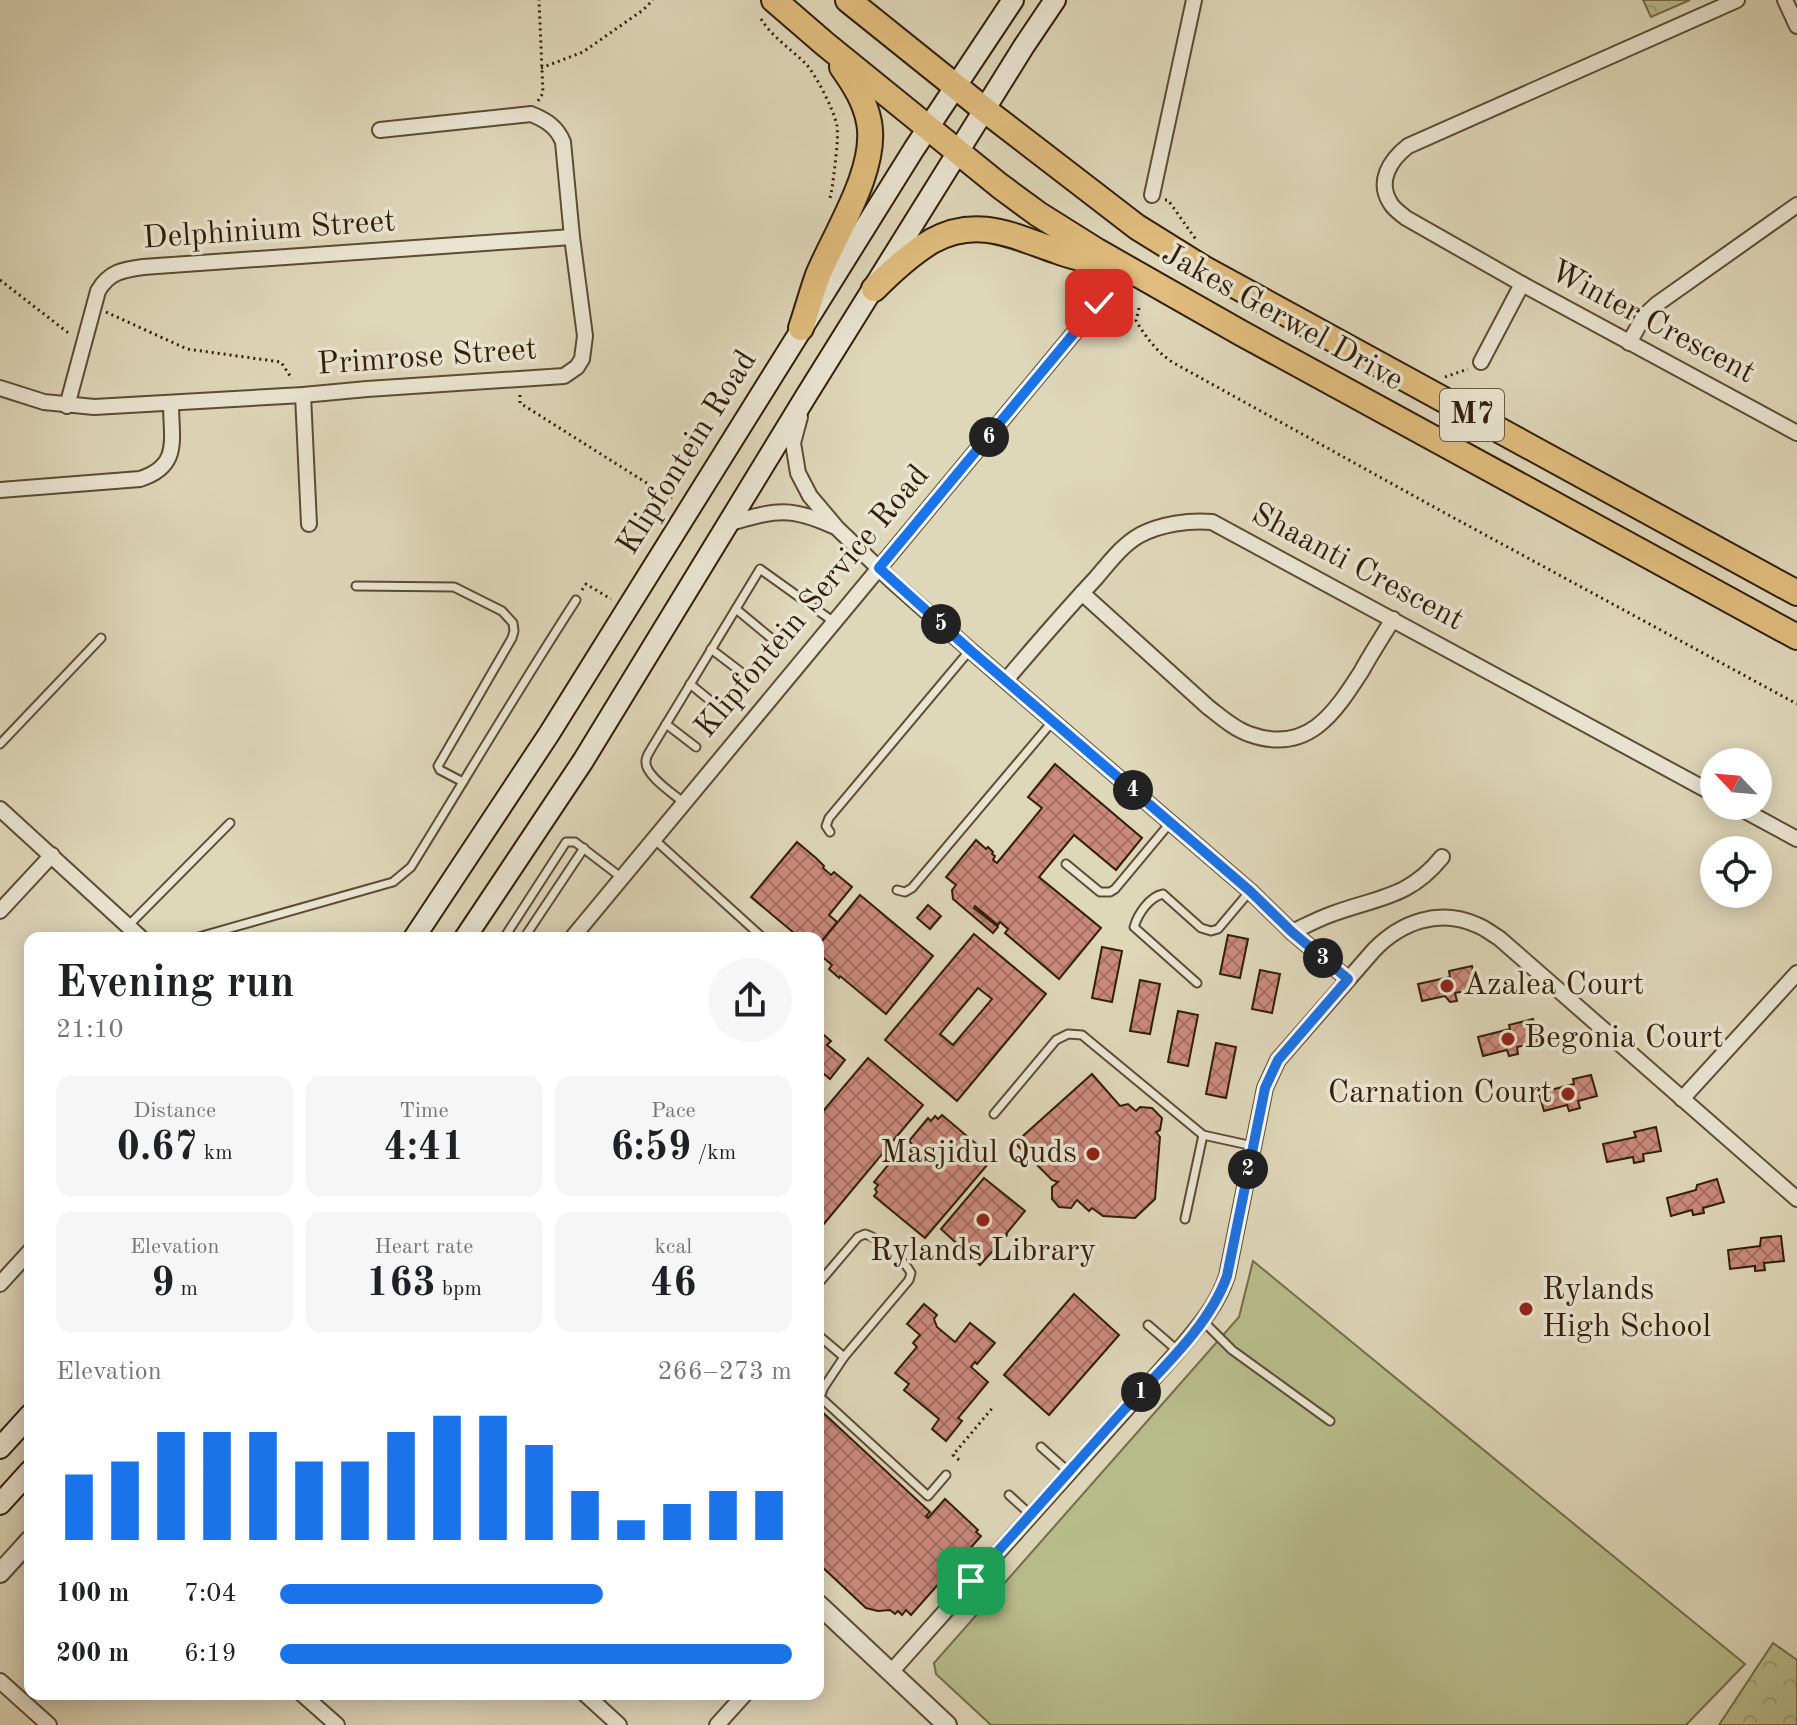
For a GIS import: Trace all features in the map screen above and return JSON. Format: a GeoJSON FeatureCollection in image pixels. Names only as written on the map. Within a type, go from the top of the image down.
{"type":"FeatureCollection","features":[{"type":"Feature","properties":{"kind":"highway","name":"Jakes Gerwel Drive"},"geometry":{"type":"LineString","coordinates":[[848,0],[1137,227],[1192,261],[1797,593]]}},
{"type":"Feature","properties":{"kind":"highway","name":"Jakes Gerwel Drive"},"geometry":{"type":"LineString","coordinates":[[768,10],[825,44],[1038,214],[1130,271],[1797,637]]}},
{"type":"Feature","properties":{"kind":"highway"},"geometry":{"type":"LineString","coordinates":[[801,328],[818,276],[861,180],[870,133],[870,123],[858,90],[825,44]]}},
{"type":"Feature","properties":{"kind":"highway"},"geometry":{"type":"LineString","coordinates":[[874,289],[899,265],[932,241],[975,229],[1008,233],[1060,253],[1130,271]]}},
{"type":"Feature","properties":{"kind":"main road","name":"Klipfontein Road"},"geometry":{"type":"LineString","coordinates":[[418,932],[549,734],[801,328],[1013,0]]}},
{"type":"Feature","properties":{"kind":"main road"},"geometry":{"type":"LineString","coordinates":[[469,932],[583,761],[806,396],[1055,0]]}},
{"type":"Feature","properties":{"kind":"main road"},"geometry":{"type":"LineString","coordinates":[[0,1448],[24,1422]]}},
{"type":"Feature","properties":{"kind":"main road"},"geometry":{"type":"LineString","coordinates":[[0,1504],[24,1478]]}},
{"type":"Feature","properties":{"kind":"street"},"geometry":{"type":"LineString","coordinates":[[1152,195],[1194,0]]}},
{"type":"Feature","properties":{"kind":"street","name":"Winter Crescent"},"geometry":{"type":"LineString","coordinates":[[1737,0],[1408,146],[1389,166],[1384,180],[1385,193],[1391,206],[1406,218],[1797,433]]}},
{"type":"Feature","properties":{"kind":"street"},"geometry":{"type":"LineString","coordinates":[[1785,0],[1797,26]]}},
{"type":"Feature","properties":{"kind":"street"},"geometry":{"type":"LineString","coordinates":[[380,130],[531,114]]}},
{"type":"Feature","properties":{"kind":"street","name":"Primrose Street"},"geometry":{"type":"LineString","coordinates":[[0,388],[44,402],[94,407],[564,376],[582,359],[585,336],[563,142],[551,124],[531,114]]}},
{"type":"Feature","properties":{"kind":"street"},"geometry":{"type":"LineString","coordinates":[[1629,343],[1644,316],[1657,304],[1797,205]]}},
{"type":"Feature","properties":{"kind":"street","name":"Delphinium Street"},"geometry":{"type":"LineString","coordinates":[[67,406],[98,291],[113,273],[143,267],[572,237]]}},
{"type":"Feature","properties":{"kind":"street","name":"Winter Crescent"},"geometry":{"type":"LineString","coordinates":[[1476,365],[1522,284]]}},
{"type":"Feature","properties":{"kind":"street","name":"Klipfontein Service Road"},"geometry":{"type":"LineString","coordinates":[[577,932],[1099,303]]}},
{"type":"Feature","properties":{"kind":"street"},"geometry":{"type":"LineString","coordinates":[[303,395],[309,524]]}},
{"type":"Feature","properties":{"kind":"street"},"geometry":{"type":"LineString","coordinates":[[806,396],[793,443],[798,473],[810,496],[837,528],[970,650],[1348,979]]}},
{"type":"Feature","properties":{"kind":"street"},"geometry":{"type":"LineString","coordinates":[[0,490],[140,479],[154,475],[169,458],[171,404]]}},
{"type":"Feature","properties":{"kind":"street"},"geometry":{"type":"LineString","coordinates":[[727,524],[771,513],[794,512],[837,528]]}},
{"type":"Feature","properties":{"kind":"street","name":"Shaanti Crescent"},"geometry":{"type":"LineString","coordinates":[[1006,680],[1124,547],[1138,536],[1155,528],[1212,522],[1700,786]]}},
{"type":"Feature","properties":{"kind":"street"},"geometry":{"type":"LineString","coordinates":[[1082,593],[1230,724],[1250,735],[1284,740],[1302,736],[1319,726],[1333,712],[1393,619]]}},
{"type":"Feature","properties":{"kind":"street"},"geometry":{"type":"LineString","coordinates":[[0,809],[134,932]]}},
{"type":"Feature","properties":{"kind":"street"},"geometry":{"type":"LineString","coordinates":[[1762,820],[1797,839]]}},
{"type":"Feature","properties":{"kind":"street"},"geometry":{"type":"LineString","coordinates":[[0,911],[52,855]]}},
{"type":"Feature","properties":{"kind":"street"},"geometry":{"type":"LineString","coordinates":[[1292,932],[1332,914],[1407,889],[1429,874],[1442,857]]}},
{"type":"Feature","properties":{"kind":"street"},"geometry":{"type":"LineString","coordinates":[[891,1672],[1203,1321],[1221,1293],[1227,1276],[1270,1073],[1387,936],[1414,922],[1442,918],[1461,919],[1479,925],[1499,938],[1797,1199]]}},
{"type":"Feature","properties":{"kind":"street"},"geometry":{"type":"LineString","coordinates":[[1682,1099],[1797,973]]}},
{"type":"Feature","properties":{"kind":"street"},"geometry":{"type":"LineString","coordinates":[[0,1284],[24,1258]]}},
{"type":"Feature","properties":{"kind":"street"},"geometry":{"type":"LineString","coordinates":[[0,1573],[24,1547]]}},
{"type":"Feature","properties":{"kind":"street"},"geometry":{"type":"LineString","coordinates":[[824,1613],[947,1725]]}},
{"type":"Feature","properties":{"kind":"street"},"geometry":{"type":"LineString","coordinates":[[0,1681],[49,1725]]}},
{"type":"Feature","properties":{"kind":"street"},"geometry":{"type":"LineString","coordinates":[[309,1700],[337,1725]]}},
{"type":"Feature","properties":{"kind":"street"},"geometry":{"type":"LineString","coordinates":[[592,1700],[619,1725]]}},
{"type":"Feature","properties":{"kind":"street"},"geometry":{"type":"LineString","coordinates":[[717,1725],[740,1700]]}},
{"type":"Feature","properties":{"kind":"lane"},"geometry":{"type":"LineString","coordinates":[[684,803],[654,778],[646,761],[760,569],[835,622]]}},
{"type":"Feature","properties":{"kind":"lane"},"geometry":{"type":"LineString","coordinates":[[356,586],[454,587],[495,606],[513,623],[512,638],[438,766],[463,782]]}},
{"type":"Feature","properties":{"kind":"lane"},"geometry":{"type":"LineString","coordinates":[[216,932],[393,882],[411,867],[576,600]]}},
{"type":"Feature","properties":{"kind":"lane"},"geometry":{"type":"LineString","coordinates":[[736,609],[777,643]]}},
{"type":"Feature","properties":{"kind":"lane"},"geometry":{"type":"LineString","coordinates":[[0,744],[101,638]]}},
{"type":"Feature","properties":{"kind":"lane"},"geometry":{"type":"LineString","coordinates":[[711,649],[745,675]]}},
{"type":"Feature","properties":{"kind":"lane"},"geometry":{"type":"LineString","coordinates":[[830,832],[826,826],[829,818],[970,650]]}},
{"type":"Feature","properties":{"kind":"lane"},"geometry":{"type":"LineString","coordinates":[[690,684],[723,711]]}},
{"type":"Feature","properties":{"kind":"lane"},"geometry":{"type":"LineString","coordinates":[[897,890],[905,892],[912,888],[1053,721]]}},
{"type":"Feature","properties":{"kind":"lane"},"geometry":{"type":"LineString","coordinates":[[666,724],[696,747]]}},
{"type":"Feature","properties":{"kind":"lane"},"geometry":{"type":"LineString","coordinates":[[1066,864],[1100,892],[1110,892],[1171,822]]}},
{"type":"Feature","properties":{"kind":"lane"},"geometry":{"type":"LineString","coordinates":[[128,926],[230,823]]}},
{"type":"Feature","properties":{"kind":"lane"},"geometry":{"type":"LineString","coordinates":[[655,840],[756,932]]}},
{"type":"Feature","properties":{"kind":"lane"},"geometry":{"type":"LineString","coordinates":[[508,932],[566,842],[575,842],[622,878]]}},
{"type":"Feature","properties":{"kind":"lane"},"geometry":{"type":"LineString","coordinates":[[528,932],[584,848]]}},
{"type":"Feature","properties":{"kind":"lane"},"geometry":{"type":"LineString","coordinates":[[1197,983],[1134,927],[1135,922],[1151,899],[1163,894],[1201,928],[1211,931],[1218,929],[1250,891]]}},
{"type":"Feature","properties":{"kind":"lane"},"geometry":{"type":"LineString","coordinates":[[994,1114],[1056,1040],[1075,1033],[1087,1039],[1203,1135],[1253,1146]]}},
{"type":"Feature","properties":{"kind":"lane"},"geometry":{"type":"LineString","coordinates":[[1185,1219],[1203,1135]]}},
{"type":"Feature","properties":{"kind":"lane"},"geometry":{"type":"LineString","coordinates":[[824,1277],[858,1237],[865,1234],[872,1236],[911,1273],[844,1357],[824,1390]]}},
{"type":"Feature","properties":{"kind":"lane"},"geometry":{"type":"LineString","coordinates":[[1203,1321],[1232,1350],[1330,1421]]}},
{"type":"Feature","properties":{"kind":"lane"},"geometry":{"type":"LineString","coordinates":[[1148,1325],[1178,1351]]}},
{"type":"Feature","properties":{"kind":"lane"},"geometry":{"type":"LineString","coordinates":[[824,1340],[844,1357]]}},
{"type":"Feature","properties":{"kind":"lane"},"geometry":{"type":"LineString","coordinates":[[824,1401],[928,1496],[946,1475]]}},
{"type":"Feature","properties":{"kind":"lane"},"geometry":{"type":"LineString","coordinates":[[1041,1447],[1069,1472]]}},
{"type":"Feature","properties":{"kind":"lane"},"geometry":{"type":"LineString","coordinates":[[1009,1495],[1031,1515]]}},
{"type":"Feature","properties":{"kind":"path"},"geometry":{"type":"LineString","coordinates":[[531,114],[543,93],[539,0]]}},
{"type":"Feature","properties":{"kind":"path"},"geometry":{"type":"LineString","coordinates":[[541,68],[583,52],[653,0]]}},
{"type":"Feature","properties":{"kind":"path"},"geometry":{"type":"LineString","coordinates":[[768,10],[767,29],[817,78],[837,127],[830,198]]}},
{"type":"Feature","properties":{"kind":"path"},"geometry":{"type":"LineString","coordinates":[[1168,200],[1197,244]]}},
{"type":"Feature","properties":{"kind":"path"},"geometry":{"type":"LineString","coordinates":[[0,280],[83,345]]}},
{"type":"Feature","properties":{"kind":"path"},"geometry":{"type":"LineString","coordinates":[[94,306],[187,349],[281,362],[303,395]]}},
{"type":"Feature","properties":{"kind":"path"},"geometry":{"type":"LineString","coordinates":[[1139,308],[1136,321],[1161,355],[1172,362],[1797,704]]}},
{"type":"Feature","properties":{"kind":"path"},"geometry":{"type":"LineString","coordinates":[[1442,379],[1476,365]]}},
{"type":"Feature","properties":{"kind":"path"},"geometry":{"type":"LineString","coordinates":[[521,379],[520,403],[676,501]]}},
{"type":"Feature","properties":{"kind":"path"},"geometry":{"type":"LineString","coordinates":[[576,600],[586,584],[614,601]]}},
{"type":"Feature","properties":{"kind":"path"},"geometry":{"type":"LineString","coordinates":[[959,1460],[953,1455],[994,1406]]}},
{"type":"Feature","properties":{"kind":"green space"},"geometry":{"type":"Polygon","coordinates":[[[1643,0],[1690,0],[1651,17],[1643,0]]]}},
{"type":"Feature","properties":{"kind":"green space"},"geometry":{"type":"Polygon","coordinates":[[[1253,1261],[1745,1664],[1686,1725],[991,1725],[936,1674],[934,1663],[1239,1317],[1253,1261]]]}},
{"type":"Feature","properties":{"kind":"green space"},"geometry":{"type":"Polygon","coordinates":[[[1773,1643],[1797,1660],[1797,1725],[1719,1725],[1773,1643]]]}},
{"type":"Feature","properties":{"kind":"building"},"geometry":{"type":"Polygon","coordinates":[[[1055,764],[1142,838],[1116,870],[1074,835],[1039,877],[1101,928],[1059,979],[1005,933],[1008,929],[1000,922],[998,925],[975,906],[998,927],[993,933],[953,899],[952,890],[956,885],[946,877],[976,840],[993,852],[993,860],[997,863],[1042,808],[1028,797],[1055,764]]]}},
{"type":"Feature","properties":{"kind":"building"},"geometry":{"type":"Polygon","coordinates":[[[797,842],[831,875],[834,872],[852,887],[829,915],[837,922],[824,938],[824,932],[793,932],[751,897],[797,842]]]}},
{"type":"Feature","properties":{"kind":"building"},"geometry":{"type":"Polygon","coordinates":[[[860,895],[933,956],[886,1014],[829,969],[832,965],[824,958],[824,939],[860,895]]]}},
{"type":"Feature","properties":{"kind":"building"},"geometry":{"type":"Polygon","coordinates":[[[928,905],[941,916],[930,929],[917,918],[928,905]]]}},
{"type":"Feature","properties":{"kind":"building"},"geometry":{"type":"Polygon","coordinates":[[[974,934],[1046,994],[957,1101],[885,1040],[974,934]],[[978,988],[940,1034],[953,1045],[992,999],[978,988]]]}},
{"type":"Feature","properties":{"kind":"building"},"geometry":{"type":"Polygon","coordinates":[[[1228,935],[1248,939],[1240,978],[1220,974],[1228,935]]]}},
{"type":"Feature","properties":{"kind":"building"},"geometry":{"type":"Polygon","coordinates":[[[1102,947],[1122,951],[1112,1002],[1092,998],[1102,947]]]}},
{"type":"Feature","properties":{"kind":"building","name":"Azalea Court"},"geometry":{"type":"Polygon","coordinates":[[[1472,966],[1476,989],[1455,993],[1457,1001],[1450,1002],[1445,996],[1422,1001],[1418,984],[1450,977],[1449,971],[1472,966]]]}},
{"type":"Feature","properties":{"kind":"building"},"geometry":{"type":"Polygon","coordinates":[[[1260,970],[1280,974],[1272,1013],[1252,1009],[1260,970]]]}},
{"type":"Feature","properties":{"kind":"building"},"geometry":{"type":"Polygon","coordinates":[[[1140,980],[1160,984],[1150,1034],[1130,1031],[1140,980]]]}},
{"type":"Feature","properties":{"kind":"building"},"geometry":{"type":"Polygon","coordinates":[[[1178,1011],[1198,1015],[1188,1066],[1168,1062],[1178,1011]]]}},
{"type":"Feature","properties":{"kind":"building","name":"Begonia Court"},"geometry":{"type":"Polygon","coordinates":[[[1533,1019],[1538,1042],[1517,1047],[1518,1054],[1509,1056],[1507,1050],[1483,1056],[1478,1037],[1533,1019]]]}},
{"type":"Feature","properties":{"kind":"building"},"geometry":{"type":"Polygon","coordinates":[[[824,1035],[831,1041],[827,1045],[845,1060],[830,1079],[824,1074],[824,1035]]]}},
{"type":"Feature","properties":{"kind":"building"},"geometry":{"type":"Polygon","coordinates":[[[1216,1043],[1236,1047],[1226,1098],[1206,1094],[1216,1043]]]}},
{"type":"Feature","properties":{"kind":"building"},"geometry":{"type":"Polygon","coordinates":[[[868,1058],[923,1105],[824,1224],[824,1110],[868,1058]]]}},
{"type":"Feature","properties":{"kind":"building","name":"Masjidul Quds"},"geometry":{"type":"Polygon","coordinates":[[[1092,1074],[1120,1106],[1128,1104],[1136,1111],[1140,1107],[1152,1108],[1162,1118],[1160,1130],[1156,1132],[1160,1137],[1155,1199],[1135,1218],[1103,1216],[1092,1208],[1089,1211],[1077,1200],[1071,1208],[1059,1207],[1052,1199],[1052,1187],[1058,1182],[1052,1180],[1015,1143],[1092,1074]]]}},
{"type":"Feature","properties":{"kind":"building","name":"Carnation Court"},"geometry":{"type":"Polygon","coordinates":[[[1591,1075],[1597,1096],[1578,1101],[1580,1108],[1569,1111],[1567,1105],[1544,1111],[1539,1093],[1574,1084],[1573,1079],[1591,1075]]]}},
{"type":"Feature","properties":{"kind":"building"},"geometry":{"type":"Polygon","coordinates":[[[942,1115],[993,1158],[925,1238],[874,1196],[878,1185],[874,1182],[893,1159],[897,1162],[928,1118],[931,1121],[935,1116],[938,1119],[942,1115]]]}},
{"type":"Feature","properties":{"kind":"building"},"geometry":{"type":"Polygon","coordinates":[[[1656,1127],[1661,1151],[1643,1154],[1644,1161],[1634,1163],[1633,1157],[1607,1162],[1603,1144],[1636,1137],[1634,1132],[1656,1127]]]}},
{"type":"Feature","properties":{"kind":"building","name":"Rylands Library"},"geometry":{"type":"Polygon","coordinates":[[[984,1178],[1025,1211],[980,1265],[941,1229],[984,1178]]]}},
{"type":"Feature","properties":{"kind":"building"},"geometry":{"type":"Polygon","coordinates":[[[1717,1179],[1724,1202],[1703,1208],[1704,1213],[1693,1215],[1692,1210],[1671,1216],[1667,1198],[1696,1190],[1697,1185],[1717,1179]]]}},
{"type":"Feature","properties":{"kind":"building"},"geometry":{"type":"Polygon","coordinates":[[[1781,1236],[1784,1261],[1764,1263],[1765,1270],[1755,1271],[1755,1266],[1730,1269],[1728,1250],[1760,1246],[1761,1238],[1781,1236]]]}},
{"type":"Feature","properties":{"kind":"building"},"geometry":{"type":"Polygon","coordinates":[[[1074,1294],[1119,1335],[1049,1415],[1004,1375],[1074,1294]]]}},
{"type":"Feature","properties":{"kind":"building"},"geometry":{"type":"Polygon","coordinates":[[[924,1304],[937,1315],[934,1319],[937,1327],[955,1342],[970,1323],[995,1343],[971,1367],[988,1382],[958,1418],[962,1421],[946,1441],[932,1429],[939,1419],[904,1390],[909,1384],[895,1373],[917,1347],[913,1343],[920,1335],[907,1324],[924,1304]]]}},
{"type":"Feature","properties":{"kind":"building"},"geometry":{"type":"Polygon","coordinates":[[[824,1414],[930,1512],[926,1516],[928,1518],[945,1499],[981,1536],[911,1615],[906,1610],[902,1615],[898,1611],[895,1614],[890,1610],[866,1608],[824,1569],[824,1414]]]}},
{"type":"Feature","properties":{"kind":"place","name":"Azalea Court"},"geometry":{"type":"Point","coordinates":[1447,986]}},
{"type":"Feature","properties":{"kind":"place","name":"Begonia Court"},"geometry":{"type":"Point","coordinates":[1508,1039]}},
{"type":"Feature","properties":{"kind":"place","name":"Carnation Court"},"geometry":{"type":"Point","coordinates":[1568,1094]}},
{"type":"Feature","properties":{"kind":"place","name":"Masjidul Quds"},"geometry":{"type":"Point","coordinates":[1093,1154]}},
{"type":"Feature","properties":{"kind":"place","name":"Rylands Library"},"geometry":{"type":"Point","coordinates":[983,1220]}},
{"type":"Feature","properties":{"kind":"place","name":"Rylands High School"},"geometry":{"type":"Point","coordinates":[1526,1309]}},
{"type":"Feature","properties":{"kind":"route"},"geometry":{"type":"LineString","coordinates":[[971,1581],[1213,1309],[1227,1276],[1270,1073],[1348,979],[879,568],[1099,303]]}}]}
